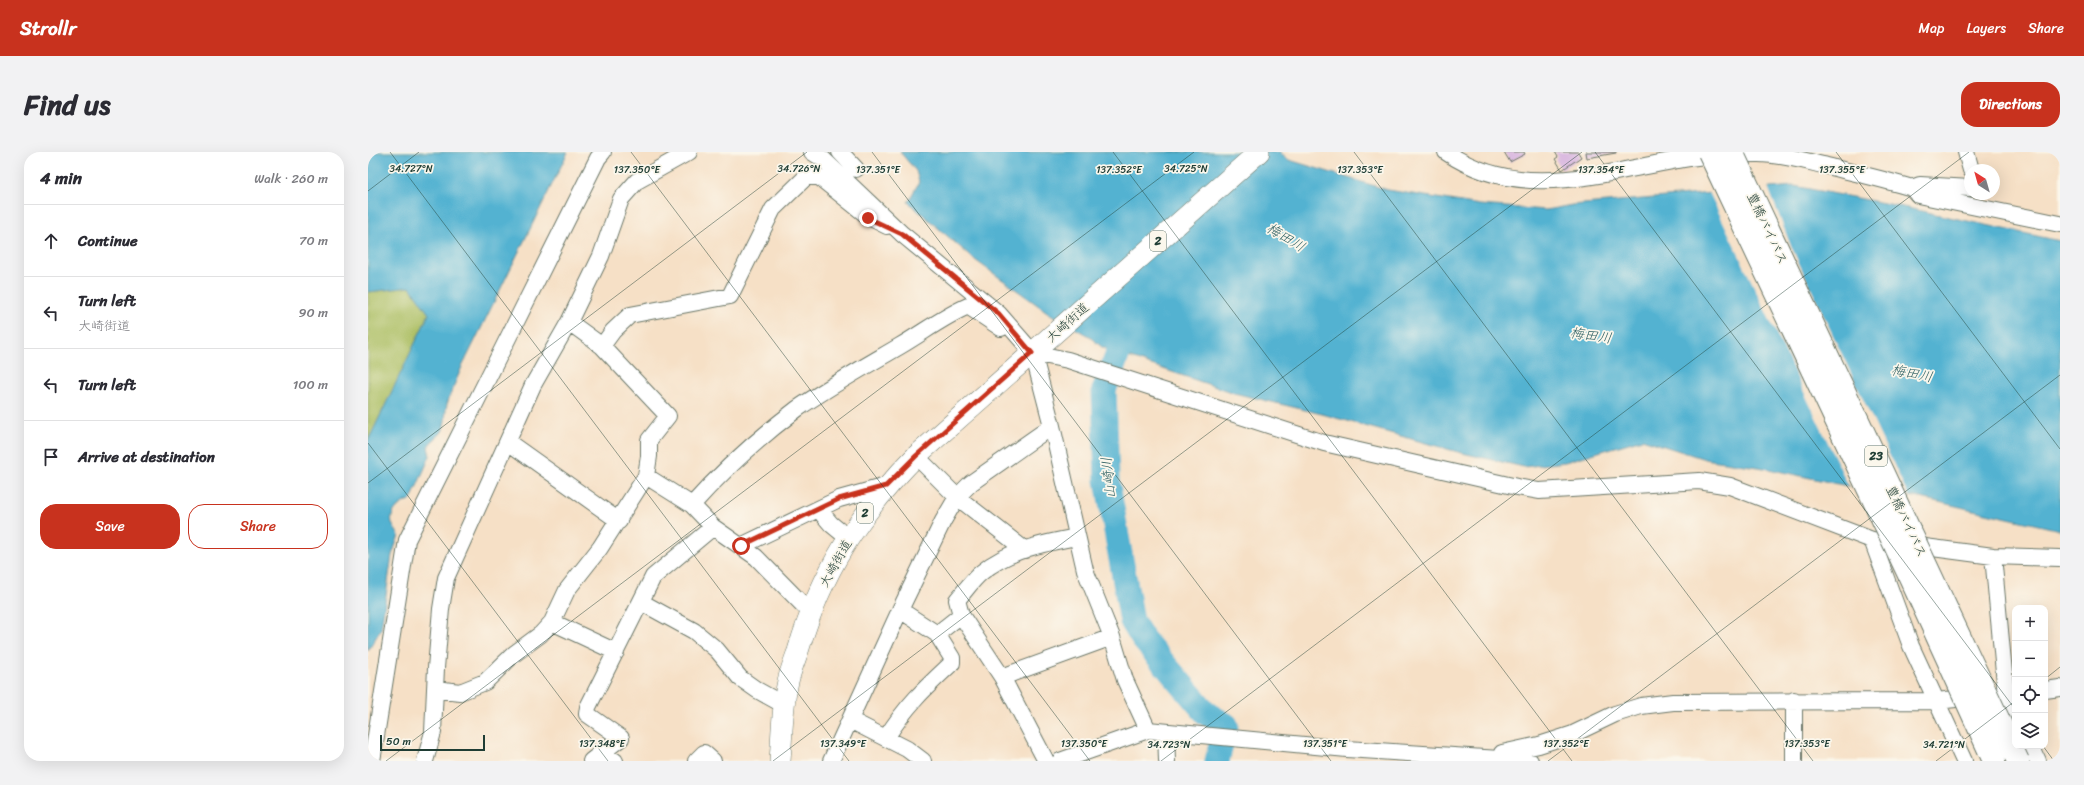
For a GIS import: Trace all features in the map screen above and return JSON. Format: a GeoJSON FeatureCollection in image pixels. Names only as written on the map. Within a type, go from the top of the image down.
{"type":"FeatureCollection","features":[{"type":"Feature","properties":{"kind":"highway","name":"豊橋バイパス"},"geometry":{"type":"LineString","coordinates":[[1709,152],[1910,577],[1994,761]]}},
{"type":"Feature","properties":{"kind":"highway","name":"豊橋バイパス"},"geometry":{"type":"LineString","coordinates":[[1732,152],[2018,761]]}},
{"type":"Feature","properties":{"kind":"main road","name":"大崎街道"},"geometry":{"type":"LineString","coordinates":[[780,761],[784,704],[787,685],[810,612],[831,568],[848,538],[867,510],[886,486],[916,456],[1030,349],[1058,330],[1259,152]]}},
{"type":"Feature","properties":{"kind":"street"},"geometry":{"type":"LineString","coordinates":[[372,761],[407,540],[598,158],[603,152]]}},
{"type":"Feature","properties":{"kind":"street"},"geometry":{"type":"LineString","coordinates":[[425,761],[433,732],[441,609],[446,578],[533,385],[569,322],[601,256],[621,199],[637,181],[689,152]]}},
{"type":"Feature","properties":{"kind":"street"},"geometry":{"type":"LineString","coordinates":[[812,152],[822,159],[902,234],[999,314],[1030,349],[1052,426],[1085,570],[1112,637],[1125,680],[1148,730]]}},
{"type":"Feature","properties":{"kind":"street"},"geometry":{"type":"LineString","coordinates":[[840,152],[856,170]]}},
{"type":"Feature","properties":{"kind":"street"},"geometry":{"type":"LineString","coordinates":[[1446,152],[1462,163],[1479,169],[1507,178],[1531,181],[1552,181],[1586,177],[1684,155],[1759,153],[1799,159],[1885,180],[1912,188],[1918,195],[2060,224]]}},
{"type":"Feature","properties":{"kind":"street"},"geometry":{"type":"LineString","coordinates":[[1966,152],[1969,164]]}},
{"type":"Feature","properties":{"kind":"street"},"geometry":{"type":"LineString","coordinates":[[602,346],[612,331],[630,315],[730,296],[773,209],[806,177],[819,178],[868,218],[902,234]]}},
{"type":"Feature","properties":{"kind":"street"},"geometry":{"type":"LineString","coordinates":[[1912,188],[1920,185],[1964,188]]}},
{"type":"Feature","properties":{"kind":"street"},"geometry":{"type":"LineString","coordinates":[[692,505],[718,476],[797,409],[918,335],[945,316],[968,306],[1030,349],[1324,443],[1539,491],[1699,481],[1730,486],[1872,540],[1993,556],[2060,558]]}},
{"type":"Feature","properties":{"kind":"street"},"geometry":{"type":"LineString","coordinates":[[435,689],[460,692],[484,682],[514,654],[541,634],[552,622],[567,590],[619,521],[646,476],[650,456],[649,440],[668,416],[602,346],[569,322]]}},
{"type":"Feature","properties":{"kind":"street"},"geometry":{"type":"LineString","coordinates":[[831,761],[900,610],[943,521],[957,497],[971,482],[1052,426]]}},
{"type":"Feature","properties":{"kind":"street"},"geometry":{"type":"LineString","coordinates":[[508,442],[619,521]]}},
{"type":"Feature","properties":{"kind":"street"},"geometry":{"type":"LineString","coordinates":[[916,456],[957,497],[1025,550]]}},
{"type":"Feature","properties":{"kind":"street"},"geometry":{"type":"LineString","coordinates":[[646,476],[692,505],[713,527],[756,557],[810,612]]}},
{"type":"Feature","properties":{"kind":"street"},"geometry":{"type":"LineString","coordinates":[[741,546],[819,510],[839,499],[886,486]]}},
{"type":"Feature","properties":{"kind":"street"},"geometry":{"type":"LineString","coordinates":[[819,510],[831,524],[848,538]]}},
{"type":"Feature","properties":{"kind":"street"},"geometry":{"type":"LineString","coordinates":[[596,757],[621,738],[593,719],[588,714],[588,707],[642,602],[653,577],[713,527]]}},
{"type":"Feature","properties":{"kind":"street"},"geometry":{"type":"LineString","coordinates":[[1046,761],[1002,677],[961,615],[958,600],[981,572],[1003,558],[1025,550],[1077,537]]}},
{"type":"Feature","properties":{"kind":"street"},"geometry":{"type":"LineString","coordinates":[[1872,540],[1911,646],[1964,761]]}},
{"type":"Feature","properties":{"kind":"street"},"geometry":{"type":"LineString","coordinates":[[1483,758],[1539,745],[1573,734],[1614,714],[1641,706],[1673,702],[1794,700],[1936,701],[2011,693],[1993,556]]}},
{"type":"Feature","properties":{"kind":"street"},"geometry":{"type":"LineString","coordinates":[[642,602],[694,631],[717,650],[740,678],[757,690],[784,704]]}},
{"type":"Feature","properties":{"kind":"street"},"geometry":{"type":"LineString","coordinates":[[886,738],[901,713],[915,697],[952,663],[952,658],[937,634],[900,610]]}},
{"type":"Feature","properties":{"kind":"street"},"geometry":{"type":"LineString","coordinates":[[937,634],[961,615]]}},
{"type":"Feature","properties":{"kind":"street"},"geometry":{"type":"LineString","coordinates":[[552,622],[616,652]]}},
{"type":"Feature","properties":{"kind":"street"},"geometry":{"type":"LineString","coordinates":[[1002,677],[1112,637]]}},
{"type":"Feature","properties":{"kind":"street"},"geometry":{"type":"LineString","coordinates":[[2048,690],[2060,688]]}},
{"type":"Feature","properties":{"kind":"street"},"geometry":{"type":"LineString","coordinates":[[1794,700],[1794,761]]}},
{"type":"Feature","properties":{"kind":"street"},"geometry":{"type":"LineString","coordinates":[[850,720],[907,749],[924,761]]}},
{"type":"Feature","properties":{"kind":"street"},"geometry":{"type":"LineString","coordinates":[[1060,761],[1148,730],[1347,749],[1530,761]]}},
{"type":"Feature","properties":{"kind":"street"},"geometry":{"type":"LineString","coordinates":[[1166,732],[1167,761]]}},
{"type":"Feature","properties":{"kind":"street"},"geometry":{"type":"LineString","coordinates":[[2032,749],[2038,761]]}},
{"type":"Feature","properties":{"kind":"street"},"geometry":{"type":"LineString","coordinates":[[696,761],[704,753],[713,761]]}},
{"type":"Feature","properties":{"kind":"street"},"geometry":{"type":"LineString","coordinates":[[596,757],[615,761]]}},
{"type":"Feature","properties":{"kind":"green space"},"geometry":{"type":"Polygon","coordinates":[[[410,287],[429,314],[368,441],[368,292],[410,287]]]}},
{"type":"Feature","properties":{"kind":"water"},"geometry":{"type":"Polygon","coordinates":[[[368,152],[568,152],[461,369],[447,404],[443,430],[428,447],[430,456],[411,500],[400,505],[392,515],[393,525],[399,535],[392,555],[381,629],[368,651],[368,441],[429,314],[410,287],[368,292],[368,152]]]}},
{"type":"Feature","properties":{"kind":"water","name":"梅田川"},"geometry":{"type":"Polygon","coordinates":[[[900,152],[1280,152],[1286,159],[1388,190],[1480,205],[1546,210],[1572,205],[1794,186],[1889,204],[2060,241],[2060,530],[1921,498],[1866,490],[1764,468],[1705,459],[1642,439],[1565,462],[1524,467],[1458,452],[1322,414],[1234,393],[1102,347],[1087,335],[1050,314],[975,260],[908,202],[919,182],[916,171],[900,152]]]}},
{"type":"Feature","properties":{"kind":"pier"},"geometry":{"type":"Polygon","coordinates":[[[1768,187],[1791,246],[1910,499],[1850,489],[1709,192],[1768,187]]]}},
{"type":"Feature","properties":{"kind":"building"},"geometry":{"type":"Polygon","coordinates":[[[1504,152],[1524,152],[1525,154],[1510,162],[1504,152]]]}},
{"type":"Feature","properties":{"kind":"building"},"geometry":{"type":"Polygon","coordinates":[[[1555,152],[1578,152],[1581,157],[1562,170],[1555,159],[1558,157],[1555,152]]]}},
{"type":"Feature","properties":{"kind":"building"},"geometry":{"type":"Polygon","coordinates":[[[1586,152],[1616,152],[1616,153],[1587,158],[1586,152]]]}},
{"type":"Feature","properties":{"kind":"waterway","name":"山崎川"},"geometry":{"type":"LineString","coordinates":[[1130,322],[1104,390],[1107,480],[1132,621],[1143,639],[1207,714],[1226,725],[1217,761]]}},
{"type":"Feature","properties":{"kind":"route"},"geometry":{"type":"LineString","coordinates":[[741,546],[819,510],[839,499],[886,486],[916,456],[1032,353],[1027,345],[999,314],[902,234],[868,218]]}}]}
